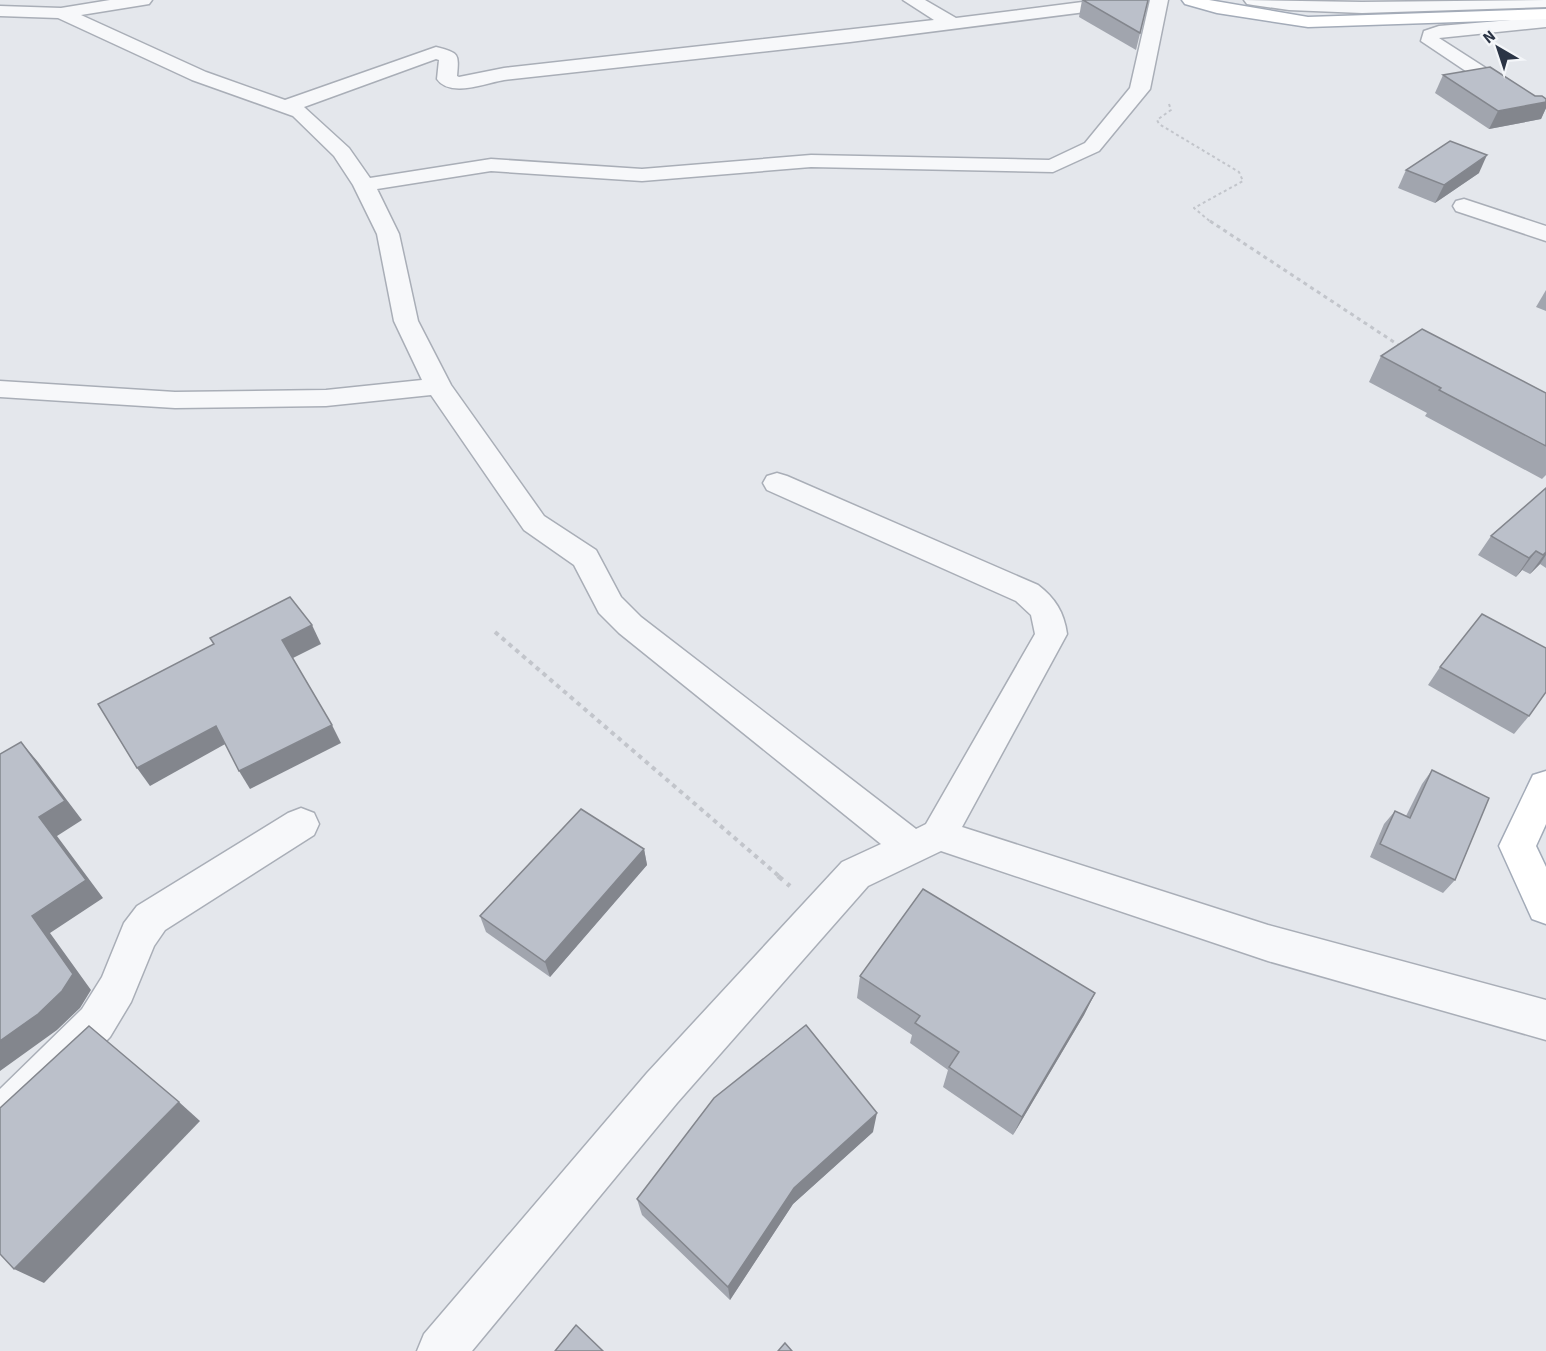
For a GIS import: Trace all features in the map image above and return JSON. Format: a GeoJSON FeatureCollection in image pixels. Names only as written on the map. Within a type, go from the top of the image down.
{"type":"FeatureCollection","features":[{"type":"Feature","properties":{"kind":"main road"},"geometry":{"type":"LineString","coordinates":[[1191,0],[1217,8],[1308,22],[1546,14]]}},
{"type":"Feature","properties":{"kind":"main road"},"geometry":{"type":"LineString","coordinates":[[1546,786],[1517,846],[1546,907]]}},
{"type":"Feature","properties":{"kind":"street"},"geometry":{"type":"LineString","coordinates":[[0,11],[61,13],[143,0]]}},
{"type":"Feature","properties":{"kind":"street"},"geometry":{"type":"LineString","coordinates":[[912,0],[952,23]]}},
{"type":"Feature","properties":{"kind":"street"},"geometry":{"type":"LineString","coordinates":[[285,107],[436,53],[449,57],[447,79],[458,83],[504,74],[1145,0]]}},
{"type":"Feature","properties":{"kind":"street"},"geometry":{"type":"LineString","coordinates":[[364,185],[490,165],[642,175],[811,161],[1053,166],[1092,147],[1140,88],[1159,0]]}},
{"type":"Feature","properties":{"kind":"street"},"geometry":{"type":"LineString","coordinates":[[1253,0],[1284,6],[1362,7],[1546,2]]}},
{"type":"Feature","properties":{"kind":"street"},"geometry":{"type":"LineString","coordinates":[[61,13],[199,76],[300,112],[342,152],[364,185],[388,234],[406,321],[438,386],[534,523],[585,558],[610,605],[630,625],[925,841],[1268,943],[1546,1020]]}},
{"type":"Feature","properties":{"kind":"street"},"geometry":{"type":"LineString","coordinates":[[1525,102],[1430,41],[1430,36],[1439,31],[1546,22]]}},
{"type":"Feature","properties":{"kind":"street"},"geometry":{"type":"LineString","coordinates":[[1464,206],[1546,234]]}},
{"type":"Feature","properties":{"kind":"street"},"geometry":{"type":"LineString","coordinates":[[0,389],[175,400],[326,398],[438,386]]}},
{"type":"Feature","properties":{"kind":"street"},"geometry":{"type":"LineString","coordinates":[[441,1351],[662,1088],[855,874],[925,841],[1051,634],[1049,614],[1027,593],[777,483]]}},
{"type":"Feature","properties":{"kind":"street"},"geometry":{"type":"LineString","coordinates":[[0,1119],[96,1023],[117,989],[138,936],[151,918],[301,824]]}},
{"type":"Feature","properties":{"kind":"path"},"geometry":{"type":"LineString","coordinates":[[1140,88],[1171,107],[1171,110],[1157,120],[1159,124],[1239,172],[1243,178],[1243,181],[1194,208],[1202,216],[1411,353]]}},
{"type":"Feature","properties":{"kind":"path"},"geometry":{"type":"LineString","coordinates":[[495,632],[820,913]]}},
{"type":"Feature","properties":{"kind":"building"},"geometry":{"type":"Polygon","coordinates":[[[1083,0],[1148,0],[1140,33],[1083,0]]]}},
{"type":"Feature","properties":{"kind":"building"},"geometry":{"type":"Polygon","coordinates":[[[1490,67],[1535,96],[1542,96],[1546,102],[1498,111],[1443,75],[1490,67]]]}},
{"type":"Feature","properties":{"kind":"building"},"geometry":{"type":"Polygon","coordinates":[[[1450,141],[1487,155],[1444,185],[1406,170],[1450,141]]]}},
{"type":"Feature","properties":{"kind":"building"},"geometry":{"type":"Polygon","coordinates":[[[1422,329],[1546,393],[1546,446],[1439,390],[1441,388],[1381,356],[1422,329]]]}},
{"type":"Feature","properties":{"kind":"building"},"geometry":{"type":"Polygon","coordinates":[[[1546,488],[1546,552],[1543,555],[1536,551],[1529,558],[1491,536],[1546,488]]]}},
{"type":"Feature","properties":{"kind":"building"},"geometry":{"type":"Polygon","coordinates":[[[290,597],[312,625],[282,640],[332,725],[239,771],[216,726],[137,768],[98,704],[214,644],[210,638],[290,597]]]}},
{"type":"Feature","properties":{"kind":"building"},"geometry":{"type":"Polygon","coordinates":[[[1482,614],[1546,648],[1546,692],[1529,716],[1440,667],[1482,614]]]}},
{"type":"Feature","properties":{"kind":"building"},"geometry":{"type":"Polygon","coordinates":[[[21,742],[65,801],[39,817],[86,880],[32,916],[73,974],[62,991],[38,1014],[0,1041],[0,754],[21,742]]]}},
{"type":"Feature","properties":{"kind":"building"},"geometry":{"type":"Polygon","coordinates":[[[1432,770],[1489,798],[1455,880],[1380,844],[1395,811],[1410,818],[1432,770]]]}},
{"type":"Feature","properties":{"kind":"building"},"geometry":{"type":"Polygon","coordinates":[[[581,809],[644,849],[545,962],[480,916],[581,809]]]}},
{"type":"Feature","properties":{"kind":"building"},"geometry":{"type":"Polygon","coordinates":[[[923,889],[1095,993],[1022,1117],[949,1067],[959,1052],[915,1023],[920,1016],[860,976],[923,889]]]}},
{"type":"Feature","properties":{"kind":"building"},"geometry":{"type":"Polygon","coordinates":[[[806,1025],[877,1113],[794,1188],[728,1287],[637,1199],[714,1098],[806,1025]]]}},
{"type":"Feature","properties":{"kind":"building"},"geometry":{"type":"Polygon","coordinates":[[[89,1026],[179,1102],[14,1269],[0,1254],[0,1108],[89,1026]]]}},
{"type":"Feature","properties":{"kind":"building"},"geometry":{"type":"Polygon","coordinates":[[[576,1325],[603,1351],[555,1351],[576,1325]]]}},
{"type":"Feature","properties":{"kind":"building"},"geometry":{"type":"Polygon","coordinates":[[[785,1343],[792,1351],[778,1351],[785,1343]]]}}]}
